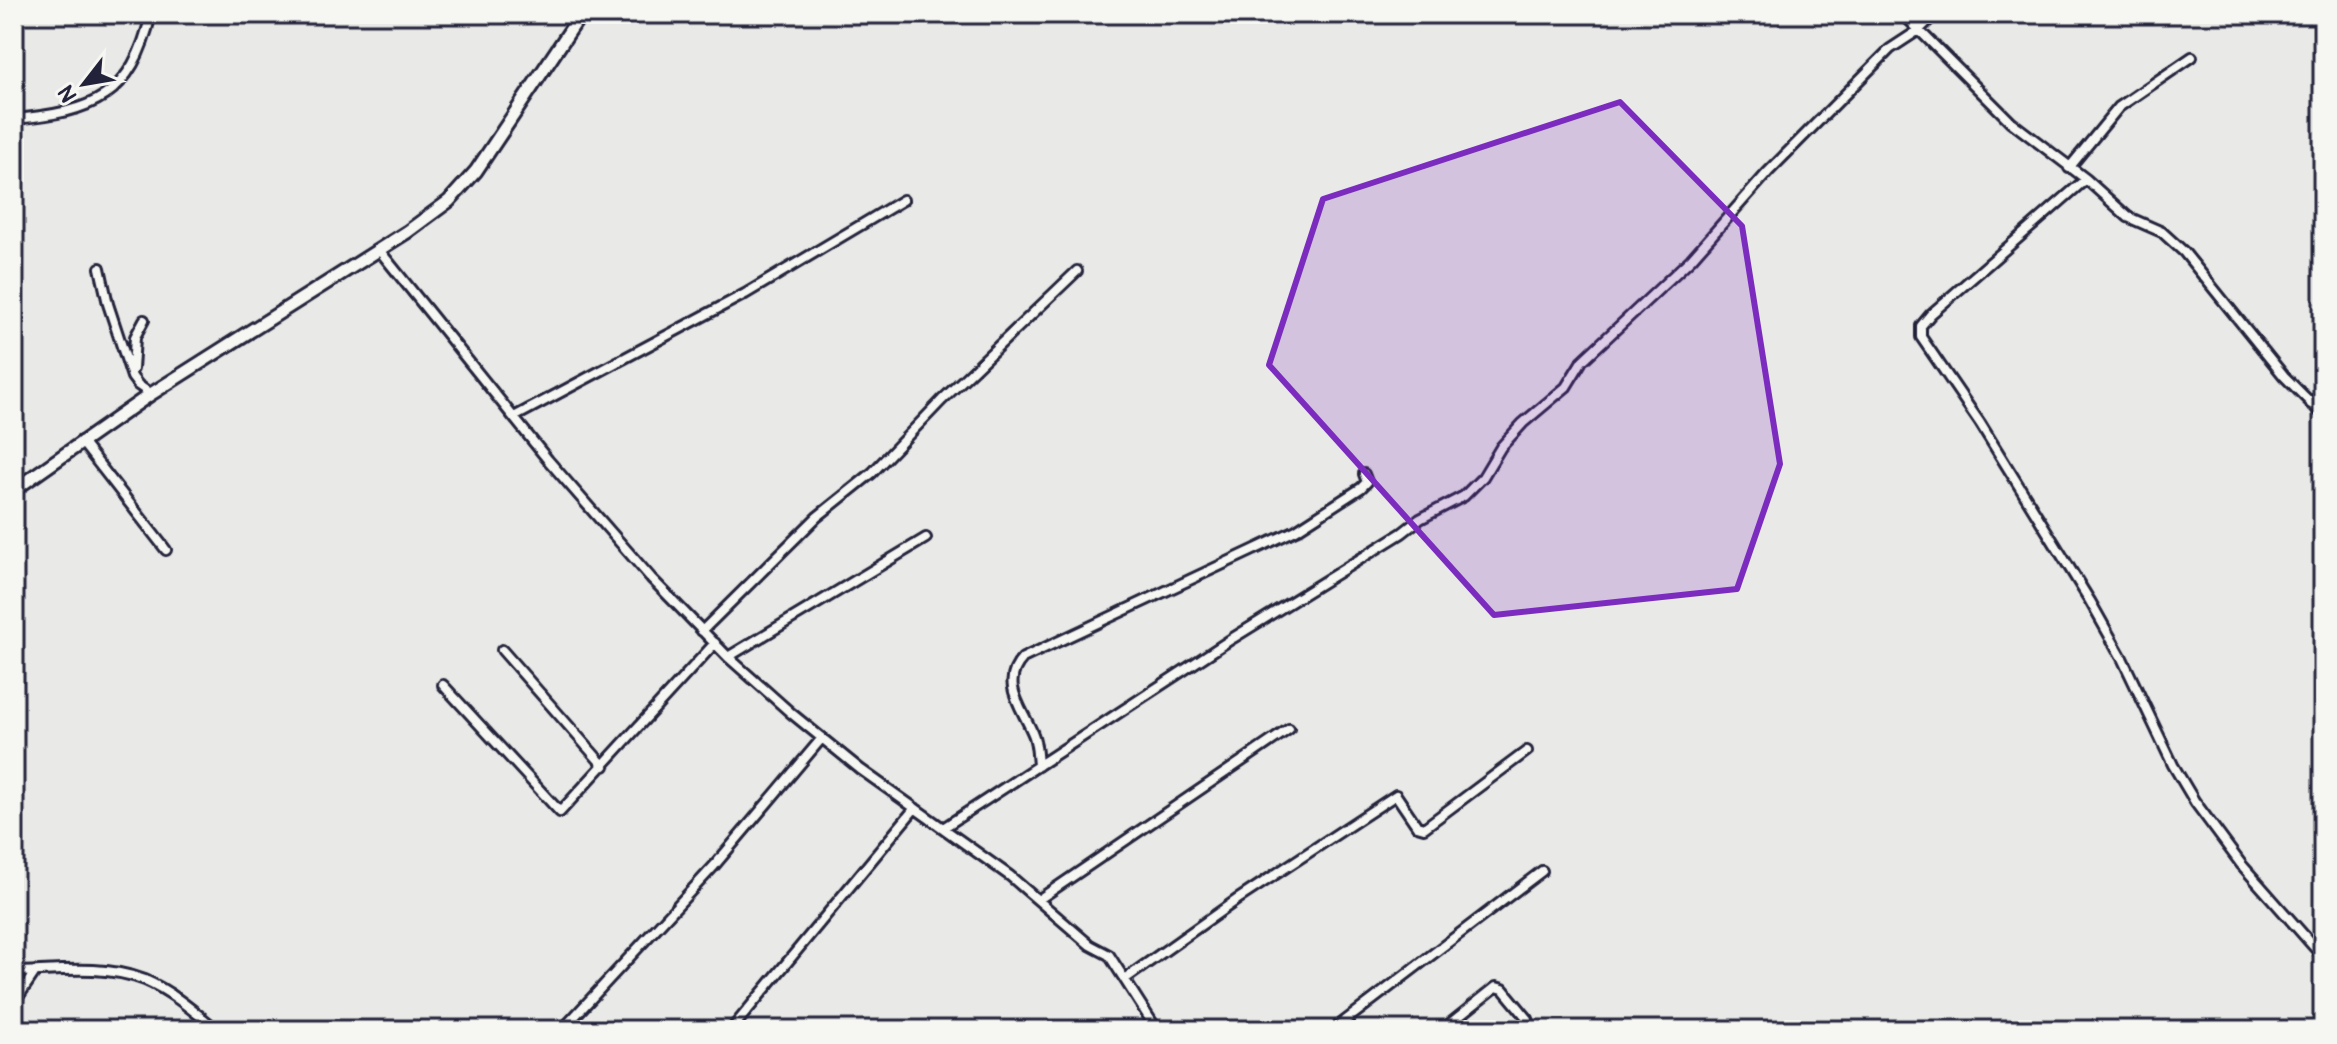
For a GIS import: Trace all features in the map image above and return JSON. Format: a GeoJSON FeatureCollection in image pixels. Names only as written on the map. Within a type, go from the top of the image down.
{"type":"FeatureCollection","features":[{"type":"Feature","properties":{"kind":"street"},"geometry":{"type":"LineString","coordinates":[[14,119],[60,115],[94,102],[112,90],[141,52],[151,14]]}},
{"type":"Feature","properties":{"kind":"street"},"geometry":{"type":"LineString","coordinates":[[14,490],[151,394],[379,250],[461,190],[581,14]]}},
{"type":"Feature","properties":{"kind":"street"},"geometry":{"type":"LineString","coordinates":[[1903,14],[2011,122],[2086,179],[2128,217],[2162,232],[2184,252],[2284,376],[2323,415]]}},
{"type":"Feature","properties":{"kind":"street"},"geometry":{"type":"LineString","coordinates":[[943,828],[1233,638],[1420,519],[1464,496],[1483,477],[1501,447],[1523,423],[1566,387],[1582,361],[1691,259],[1768,172],[1890,49],[1919,30],[1935,14]]}},
{"type":"Feature","properties":{"kind":"street"},"geometry":{"type":"LineString","coordinates":[[2069,168],[2119,107],[2192,57]]}},
{"type":"Feature","properties":{"kind":"street"},"geometry":{"type":"LineString","coordinates":[[2086,179],[1931,314],[1921,326],[1921,337],[1980,423],[2090,601],[2195,802],[2241,864],[2323,957]]}},
{"type":"Feature","properties":{"kind":"street"},"geometry":{"type":"LineString","coordinates":[[514,417],[745,294],[903,200]]}},
{"type":"Feature","properties":{"kind":"street"},"geometry":{"type":"LineString","coordinates":[[379,250],[548,460],[651,578],[702,631],[822,738],[1010,876],[1090,945],[1109,955],[1157,1030]]}},
{"type":"Feature","properties":{"kind":"street"},"geometry":{"type":"LineString","coordinates":[[100,268],[132,377],[151,394]]}},
{"type":"Feature","properties":{"kind":"street"},"geometry":{"type":"LineString","coordinates":[[702,631],[817,517],[881,464],[942,400],[1077,271]]}},
{"type":"Feature","properties":{"kind":"street"},"geometry":{"type":"LineString","coordinates":[[138,385],[132,351],[144,320]]}},
{"type":"Feature","properties":{"kind":"street"},"geometry":{"type":"LineString","coordinates":[[2311,404],[2323,392]]}},
{"type":"Feature","properties":{"kind":"street"},"geometry":{"type":"LineString","coordinates":[[81,441],[166,550]]}},
{"type":"Feature","properties":{"kind":"street"},"geometry":{"type":"LineString","coordinates":[[1038,766],[1035,737],[1011,682],[1013,668],[1023,658],[1296,530],[1361,488],[1367,482],[1364,474]]}},
{"type":"Feature","properties":{"kind":"street"},"geometry":{"type":"LineString","coordinates":[[728,657],[926,538]]}},
{"type":"Feature","properties":{"kind":"street"},"geometry":{"type":"LineString","coordinates":[[443,685],[560,812],[715,643]]}},
{"type":"Feature","properties":{"kind":"street"},"geometry":{"type":"LineString","coordinates":[[502,650],[604,766]]}},
{"type":"Feature","properties":{"kind":"street"},"geometry":{"type":"LineString","coordinates":[[1038,900],[1289,729]]}},
{"type":"Feature","properties":{"kind":"street"},"geometry":{"type":"LineString","coordinates":[[562,1030],[714,866],[822,738]]}},
{"type":"Feature","properties":{"kind":"street"},"geometry":{"type":"LineString","coordinates":[[1125,979],[1238,899],[1396,795],[1417,826],[1424,828],[1527,751]]}},
{"type":"Feature","properties":{"kind":"street"},"geometry":{"type":"LineString","coordinates":[[731,1030],[915,808]]}},
{"type":"Feature","properties":{"kind":"street"},"geometry":{"type":"LineString","coordinates":[[1333,1030],[1542,871]]}},
{"type":"Feature","properties":{"kind":"street"},"geometry":{"type":"LineString","coordinates":[[14,972],[111,972],[144,980],[217,1030]]}},
{"type":"Feature","properties":{"kind":"street"},"geometry":{"type":"LineString","coordinates":[[14,1003],[35,972]]}},
{"type":"Feature","properties":{"kind":"street"},"geometry":{"type":"LineString","coordinates":[[1442,1030],[1491,989],[1498,987],[1528,1019],[1530,1025],[1527,1030]]}},
{"type":"Feature","properties":{"kind":"highlighted area"},"geometry":{"type":"Polygon","coordinates":[[[1620,102],[1742,226],[1780,464],[1737,589],[1494,615],[1269,365],[1323,199],[1620,102]]]}}]}
